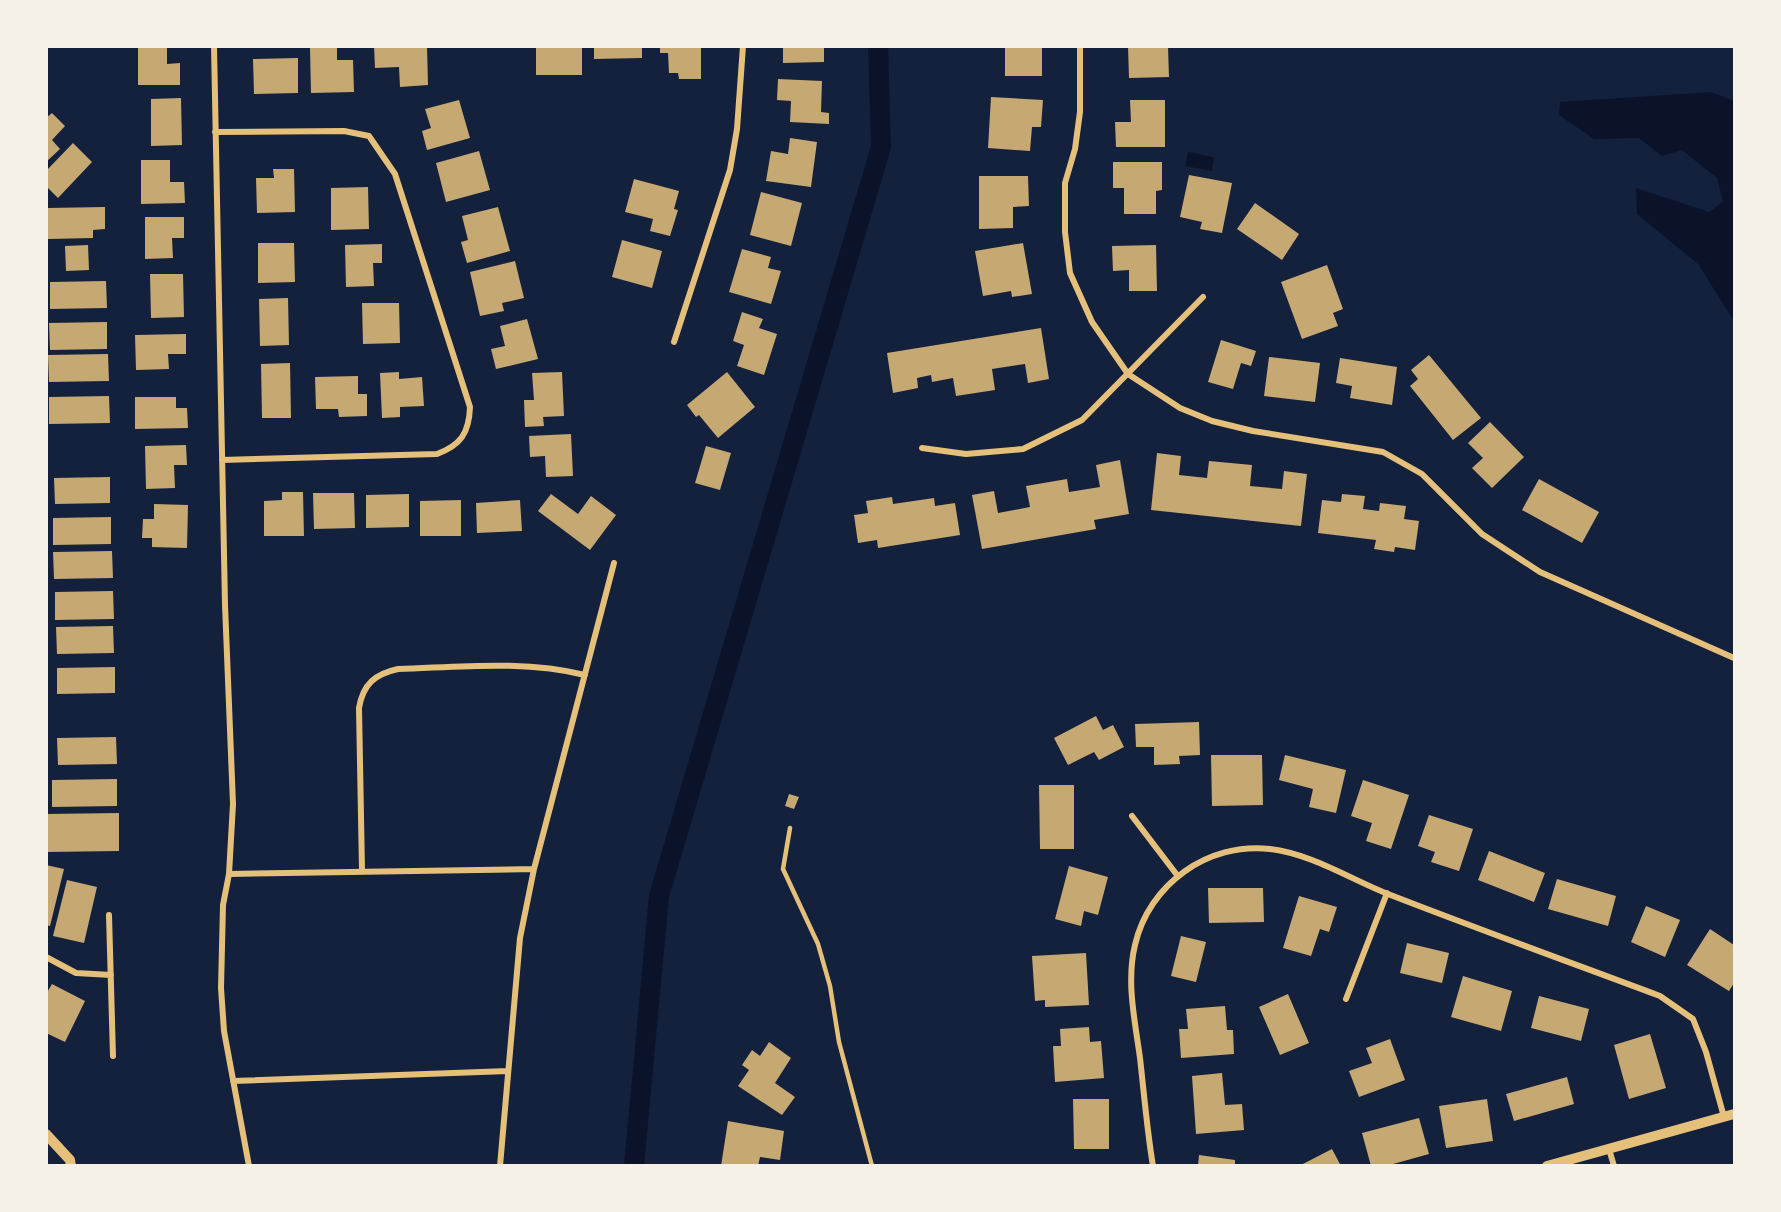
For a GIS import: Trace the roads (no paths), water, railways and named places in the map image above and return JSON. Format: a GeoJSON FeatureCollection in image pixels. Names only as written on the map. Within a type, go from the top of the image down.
{"type":"FeatureCollection","features":[{"type":"Feature","properties":{"kind":"street"},"geometry":{"type":"LineString","coordinates":[[214,46],[225,605],[232,804],[229,874],[223,905],[220,949],[224,1031],[249,1166]]}},
{"type":"Feature","properties":{"kind":"street"},"geometry":{"type":"LineString","coordinates":[[674,342],[734,150],[743,46]]}},
{"type":"Feature","properties":{"kind":"street"},"geometry":{"type":"LineString","coordinates":[[1080,46],[1080,112],[1075,149],[1065,183],[1065,232],[1070,273],[1092,322],[1128,374],[1180,408],[1212,421],[1253,431],[1383,452],[1422,474],[1482,534],[1540,572],[1734,658]]}},
{"type":"Feature","properties":{"kind":"street"},"geometry":{"type":"LineString","coordinates":[[215,132],[344,131],[369,136],[395,174],[470,407],[470,423],[464,438],[453,448],[437,454],[222,460]]}},
{"type":"Feature","properties":{"kind":"street"},"geometry":{"type":"LineString","coordinates":[[922,448],[966,454],[1023,449],[1082,420],[1203,297]]}},
{"type":"Feature","properties":{"kind":"street"},"geometry":{"type":"LineString","coordinates":[[500,1166],[520,938],[534,869],[614,563]]}},
{"type":"Feature","properties":{"kind":"street"},"geometry":{"type":"LineString","coordinates":[[362,870],[359,708],[361,695],[369,682],[380,673],[410,668],[527,665],[550,667],[585,675]]}},
{"type":"Feature","properties":{"kind":"street"},"geometry":{"type":"LineString","coordinates":[[1132,816],[1177,875]]}},
{"type":"Feature","properties":{"kind":"street"},"geometry":{"type":"LineString","coordinates":[[1153,1166],[1131,987],[1135,945],[1151,906],[1177,875],[1203,859],[1230,852],[1268,849],[1300,855],[1387,893],[1660,996],[1693,1019],[1729,1115],[1547,1166]]}},
{"type":"Feature","properties":{"kind":"street"},"geometry":{"type":"LineString","coordinates":[[229,874],[362,870],[534,869]]}},
{"type":"Feature","properties":{"kind":"street"},"geometry":{"type":"LineString","coordinates":[[1346,999],[1387,893]]}},
{"type":"Feature","properties":{"kind":"street"},"geometry":{"type":"LineString","coordinates":[[110,915],[113,1056]]}},
{"type":"Feature","properties":{"kind":"street"},"geometry":{"type":"LineString","coordinates":[[46,957],[76,973],[111,975]]}},
{"type":"Feature","properties":{"kind":"street"},"geometry":{"type":"LineString","coordinates":[[233,1081],[508,1071]]}},
{"type":"Feature","properties":{"kind":"street"},"geometry":{"type":"LineString","coordinates":[[46,1134],[70,1160],[71,1166]]}},
{"type":"Feature","properties":{"kind":"street"},"geometry":{"type":"LineString","coordinates":[[1609,1149],[1614,1166]]}},
{"type":"Feature","properties":{"kind":"lane"},"geometry":{"type":"LineString","coordinates":[[790,828],[783,869],[818,944],[830,986],[839,1042],[872,1166]]}},
{"type":"Feature","properties":{"kind":"water"},"geometry":{"type":"Polygon","coordinates":[[[1711,92],[1734,101],[1734,321],[1698,264],[1637,214],[1636,188],[1709,212],[1723,202],[1717,178],[1682,150],[1662,156],[1639,138],[1594,139],[1559,115],[1560,102],[1711,92]]]}},
{"type":"Feature","properties":{"kind":"water"},"geometry":{"type":"Polygon","coordinates":[[[1188,152],[1214,157],[1212,171],[1185,166],[1188,152]]]}},
{"type":"Feature","properties":{"kind":"waterway"},"geometry":{"type":"LineString","coordinates":[[634,1166],[659,896],[881,147],[878,46]]}}]}
